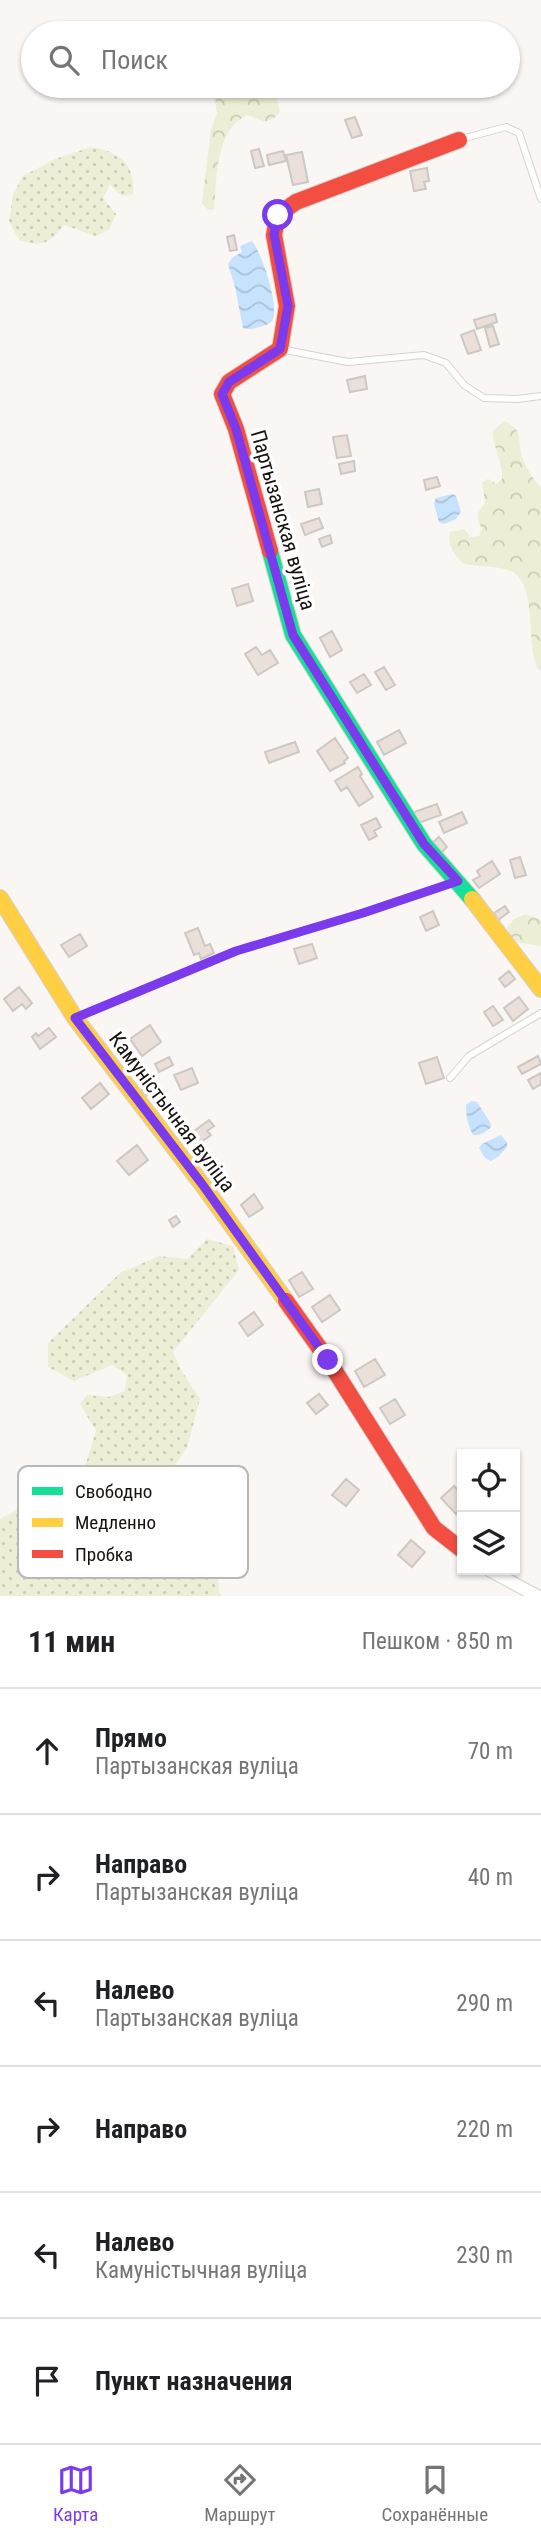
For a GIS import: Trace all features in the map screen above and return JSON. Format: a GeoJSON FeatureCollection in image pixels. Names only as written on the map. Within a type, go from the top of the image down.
{"type":"FeatureCollection","features":[{"type":"Feature","properties":{"kind":"street"},"geometry":{"type":"LineString","coordinates":[[280,349],[288,306],[274,234],[278,215],[296,202],[459,139]]}},
{"type":"Feature","properties":{"kind":"street","name":"Партызанская вуліца"},"geometry":{"type":"LineString","coordinates":[[280,349],[229,382],[222,394],[236,429],[293,635],[424,844],[458,881],[541,989]]}},
{"type":"Feature","properties":{"kind":"street","name":"Камуністычная вуліца"},"geometry":{"type":"LineString","coordinates":[[0,898],[75,1018],[202,1184],[328,1360],[434,1528],[457,1546]]}},
{"type":"Feature","properties":{"kind":"street"},"geometry":{"type":"LineString","coordinates":[[498,1575],[537,1596]]}},
{"type":"Feature","properties":{"kind":"lane"},"geometry":{"type":"LineString","coordinates":[[459,139],[506,127],[519,133],[541,199]]}},
{"type":"Feature","properties":{"kind":"lane"},"geometry":{"type":"LineString","coordinates":[[280,349],[348,362],[424,355],[446,363],[464,385],[484,398],[517,399],[541,396]]}},
{"type":"Feature","properties":{"kind":"lane"},"geometry":{"type":"LineString","coordinates":[[75,1018],[236,951],[458,881]]}},
{"type":"Feature","properties":{"kind":"lane"},"geometry":{"type":"LineString","coordinates":[[450,1078],[469,1056],[541,1013]]}},
{"type":"Feature","properties":{"kind":"green space"},"geometry":{"type":"Polygon","coordinates":[[[277,98],[280,112],[273,119],[264,122],[248,115],[229,131],[217,169],[214,209],[208,210],[202,203],[211,129],[217,113],[215,99],[277,98]]]}},
{"type":"Feature","properties":{"kind":"green space"},"geometry":{"type":"Polygon","coordinates":[[[91,147],[110,152],[124,161],[133,183],[133,194],[122,196],[110,185],[103,198],[116,214],[109,230],[96,236],[64,225],[45,242],[19,240],[9,222],[13,195],[23,176],[55,159],[91,147]]]}},
{"type":"Feature","properties":{"kind":"green space"},"geometry":{"type":"Polygon","coordinates":[[[504,421],[517,431],[524,463],[541,488],[541,671],[533,652],[529,606],[520,579],[505,569],[462,563],[449,541],[450,532],[464,529],[471,537],[479,536],[482,529],[478,515],[485,503],[482,482],[488,479],[497,484],[502,479],[493,431],[504,421]]]}},
{"type":"Feature","properties":{"kind":"green space"},"geometry":{"type":"Polygon","coordinates":[[[526,914],[541,920],[541,946],[514,942],[507,928],[514,919],[526,914]]]}},
{"type":"Feature","properties":{"kind":"green space"},"geometry":{"type":"Polygon","coordinates":[[[207,1239],[233,1246],[239,1270],[173,1352],[200,1399],[187,1448],[174,1466],[85,1466],[96,1431],[80,1404],[87,1395],[109,1397],[125,1391],[127,1375],[112,1365],[74,1381],[48,1367],[48,1343],[120,1273],[159,1256],[187,1259],[207,1239]]]}},
{"type":"Feature","properties":{"kind":"green space"},"geometry":{"type":"Polygon","coordinates":[[[18,1510],[18,1578],[218,1578],[219,1593],[222,1596],[0,1596],[0,1519],[18,1510]]]}},
{"type":"Feature","properties":{"kind":"water"},"geometry":{"type":"Polygon","coordinates":[[[252,241],[268,278],[274,312],[269,323],[249,329],[243,328],[228,264],[242,252],[240,246],[252,241]]]}},
{"type":"Feature","properties":{"kind":"water"},"geometry":{"type":"Polygon","coordinates":[[[453,494],[461,512],[456,519],[444,524],[439,522],[434,504],[436,498],[453,494]]]}},
{"type":"Feature","properties":{"kind":"water"},"geometry":{"type":"Polygon","coordinates":[[[472,1101],[477,1102],[491,1127],[478,1135],[473,1135],[467,1117],[466,1105],[472,1101]]]}},
{"type":"Feature","properties":{"kind":"water"},"geometry":{"type":"Polygon","coordinates":[[[501,1135],[507,1142],[507,1147],[491,1161],[485,1158],[479,1148],[501,1135]]]}},
{"type":"Feature","properties":{"kind":"building"},"geometry":{"type":"Polygon","coordinates":[[[355,117],[362,135],[352,138],[345,120],[355,117]]]}},
{"type":"Feature","properties":{"kind":"building"},"geometry":{"type":"Polygon","coordinates":[[[259,149],[264,166],[255,168],[251,151],[259,149]]]}},
{"type":"Feature","properties":{"kind":"building"},"geometry":{"type":"Polygon","coordinates":[[[283,151],[286,161],[269,165],[267,155],[283,151]]]}},
{"type":"Feature","properties":{"kind":"building"},"geometry":{"type":"Polygon","coordinates":[[[302,152],[308,182],[293,185],[286,155],[302,152]]]}},
{"type":"Feature","properties":{"kind":"building"},"geometry":{"type":"Polygon","coordinates":[[[427,168],[429,181],[424,182],[426,189],[414,191],[410,171],[427,168]]]}},
{"type":"Feature","properties":{"kind":"building"},"geometry":{"type":"Polygon","coordinates":[[[234,235],[237,250],[230,251],[227,237],[234,235]]]}},
{"type":"Feature","properties":{"kind":"building"},"geometry":{"type":"Polygon","coordinates":[[[495,314],[497,322],[477,329],[474,320],[495,314]]]}},
{"type":"Feature","properties":{"kind":"building"},"geometry":{"type":"Polygon","coordinates":[[[493,326],[499,344],[490,347],[485,328],[493,326]]]}},
{"type":"Feature","properties":{"kind":"building"},"geometry":{"type":"Polygon","coordinates":[[[474,330],[481,350],[468,354],[461,335],[474,330]]]}},
{"type":"Feature","properties":{"kind":"building"},"geometry":{"type":"Polygon","coordinates":[[[365,376],[367,389],[350,392],[347,380],[365,376]]]}},
{"type":"Feature","properties":{"kind":"building"},"geometry":{"type":"Polygon","coordinates":[[[347,435],[351,456],[337,458],[333,437],[347,435]]]}},
{"type":"Feature","properties":{"kind":"building"},"geometry":{"type":"Polygon","coordinates":[[[354,461],[355,471],[341,474],[339,464],[354,461]]]}},
{"type":"Feature","properties":{"kind":"building"},"geometry":{"type":"Polygon","coordinates":[[[437,477],[440,486],[426,490],[424,480],[437,477]]]}},
{"type":"Feature","properties":{"kind":"building"},"geometry":{"type":"Polygon","coordinates":[[[319,489],[322,504],[308,507],[305,492],[319,489]]]}},
{"type":"Feature","properties":{"kind":"building"},"geometry":{"type":"Polygon","coordinates":[[[319,518],[323,528],[305,535],[301,524],[319,518]]]}},
{"type":"Feature","properties":{"kind":"building"},"geometry":{"type":"Polygon","coordinates":[[[330,535],[332,543],[322,547],[319,539],[330,535]]]}},
{"type":"Feature","properties":{"kind":"building"},"geometry":{"type":"Polygon","coordinates":[[[248,584],[253,601],[237,606],[232,589],[248,584]]]}},
{"type":"Feature","properties":{"kind":"building"},"geometry":{"type":"Polygon","coordinates":[[[332,631],[342,650],[330,657],[320,638],[332,631]]]}},
{"type":"Feature","properties":{"kind":"building"},"geometry":{"type":"Polygon","coordinates":[[[256,647],[262,655],[270,650],[278,663],[258,675],[245,654],[256,647]]]}},
{"type":"Feature","properties":{"kind":"building"},"geometry":{"type":"Polygon","coordinates":[[[384,667],[395,685],[386,690],[375,672],[384,667]]]}},
{"type":"Feature","properties":{"kind":"building"},"geometry":{"type":"Polygon","coordinates":[[[364,674],[371,685],[357,693],[350,682],[364,674]]]}},
{"type":"Feature","properties":{"kind":"building"},"geometry":{"type":"Polygon","coordinates":[[[399,730],[406,743],[384,755],[377,742],[399,730]]]}},
{"type":"Feature","properties":{"kind":"building"},"geometry":{"type":"Polygon","coordinates":[[[335,738],[348,758],[345,763],[330,771],[317,751],[335,738]]]}},
{"type":"Feature","properties":{"kind":"building"},"geometry":{"type":"Polygon","coordinates":[[[295,742],[299,752],[269,763],[265,752],[295,742]]]}},
{"type":"Feature","properties":{"kind":"building"},"geometry":{"type":"Polygon","coordinates":[[[358,767],[362,774],[360,776],[373,797],[359,806],[347,787],[341,791],[335,781],[358,767]]]}},
{"type":"Feature","properties":{"kind":"building"},"geometry":{"type":"Polygon","coordinates":[[[437,804],[441,815],[418,823],[414,812],[437,804]]]}},
{"type":"Feature","properties":{"kind":"building"},"geometry":{"type":"Polygon","coordinates":[[[462,812],[467,823],[444,833],[439,822],[462,812]]]}},
{"type":"Feature","properties":{"kind":"building"},"geometry":{"type":"Polygon","coordinates":[[[376,818],[381,827],[374,831],[377,836],[369,840],[361,825],[376,818]]]}},
{"type":"Feature","properties":{"kind":"building"},"geometry":{"type":"Polygon","coordinates":[[[439,837],[447,847],[441,853],[432,843],[439,837]]]}},
{"type":"Feature","properties":{"kind":"building"},"geometry":{"type":"Polygon","coordinates":[[[520,857],[526,875],[515,878],[510,860],[520,857]]]}},
{"type":"Feature","properties":{"kind":"building"},"geometry":{"type":"Polygon","coordinates":[[[492,861],[500,874],[479,888],[473,880],[480,876],[477,871],[492,861]]]}},
{"type":"Feature","properties":{"kind":"building"},"geometry":{"type":"Polygon","coordinates":[[[505,906],[509,912],[498,920],[494,913],[505,906]]]}},
{"type":"Feature","properties":{"kind":"building"},"geometry":{"type":"Polygon","coordinates":[[[433,911],[439,925],[426,931],[420,917],[433,911]]]}},
{"type":"Feature","properties":{"kind":"building"},"geometry":{"type":"Polygon","coordinates":[[[198,928],[205,946],[210,944],[214,953],[201,959],[199,953],[194,955],[185,933],[198,928]]]}},
{"type":"Feature","properties":{"kind":"building"},"geometry":{"type":"Polygon","coordinates":[[[80,934],[87,946],[69,957],[61,945],[80,934]]]}},
{"type":"Feature","properties":{"kind":"building"},"geometry":{"type":"Polygon","coordinates":[[[312,944],[317,958],[299,964],[294,949],[312,944]]]}},
{"type":"Feature","properties":{"kind":"building"},"geometry":{"type":"Polygon","coordinates":[[[509,971],[515,979],[505,987],[499,979],[509,971]]]}},
{"type":"Feature","properties":{"kind":"building"},"geometry":{"type":"Polygon","coordinates":[[[19,987],[32,1003],[26,1009],[22,1004],[13,1011],[4,999],[19,987]]]}},
{"type":"Feature","properties":{"kind":"building"},"geometry":{"type":"Polygon","coordinates":[[[519,997],[528,1009],[513,1021],[504,1008],[519,997]]]}},
{"type":"Feature","properties":{"kind":"building"},"geometry":{"type":"Polygon","coordinates":[[[493,1006],[503,1020],[493,1026],[484,1012],[493,1006]]]}},
{"type":"Feature","properties":{"kind":"building"},"geometry":{"type":"Polygon","coordinates":[[[150,1025],[161,1042],[142,1056],[130,1039],[150,1025]]]}},
{"type":"Feature","properties":{"kind":"building"},"geometry":{"type":"Polygon","coordinates":[[[49,1028],[56,1037],[40,1049],[32,1037],[49,1028]]]}},
{"type":"Feature","properties":{"kind":"building"},"geometry":{"type":"Polygon","coordinates":[[[538,1056],[541,1064],[522,1074],[518,1067],[538,1056]]]}},
{"type":"Feature","properties":{"kind":"building"},"geometry":{"type":"Polygon","coordinates":[[[169,1057],[173,1065],[159,1072],[155,1064],[169,1057]]]}},
{"type":"Feature","properties":{"kind":"building"},"geometry":{"type":"Polygon","coordinates":[[[437,1057],[444,1078],[426,1084],[419,1063],[437,1057]]]}},
{"type":"Feature","properties":{"kind":"building"},"geometry":{"type":"Polygon","coordinates":[[[192,1068],[198,1083],[181,1090],[174,1075],[192,1068]]]}},
{"type":"Feature","properties":{"kind":"building"},"geometry":{"type":"Polygon","coordinates":[[[541,1073],[541,1084],[533,1089],[528,1080],[541,1073]]]}},
{"type":"Feature","properties":{"kind":"building"},"geometry":{"type":"Polygon","coordinates":[[[100,1083],[109,1094],[91,1109],[82,1098],[100,1083]]]}},
{"type":"Feature","properties":{"kind":"building"},"geometry":{"type":"Polygon","coordinates":[[[151,1083],[155,1089],[146,1096],[141,1090],[151,1083]]]}},
{"type":"Feature","properties":{"kind":"building"},"geometry":{"type":"Polygon","coordinates":[[[209,1120],[214,1126],[207,1131],[211,1135],[201,1142],[194,1131],[209,1120]]]}},
{"type":"Feature","properties":{"kind":"building"},"geometry":{"type":"Polygon","coordinates":[[[137,1145],[148,1160],[129,1175],[117,1161],[137,1145]]]}},
{"type":"Feature","properties":{"kind":"building"},"geometry":{"type":"Polygon","coordinates":[[[254,1194],[263,1208],[249,1217],[241,1205],[254,1194]]]}},
{"type":"Feature","properties":{"kind":"building"},"geometry":{"type":"Polygon","coordinates":[[[176,1216],[180,1222],[173,1227],[169,1220],[176,1216]]]}},
{"type":"Feature","properties":{"kind":"building"},"geometry":{"type":"Polygon","coordinates":[[[302,1272],[313,1289],[299,1297],[289,1280],[302,1272]]]}},
{"type":"Feature","properties":{"kind":"building"},"geometry":{"type":"Polygon","coordinates":[[[330,1295],[340,1310],[322,1322],[312,1307],[330,1295]]]}},
{"type":"Feature","properties":{"kind":"building"},"geometry":{"type":"Polygon","coordinates":[[[254,1312],[263,1325],[248,1336],[239,1323],[254,1312]]]}},
{"type":"Feature","properties":{"kind":"building"},"geometry":{"type":"Polygon","coordinates":[[[375,1359],[385,1375],[364,1387],[355,1371],[375,1359]]]}},
{"type":"Feature","properties":{"kind":"building"},"geometry":{"type":"Polygon","coordinates":[[[319,1394],[328,1405],[316,1414],[307,1403],[319,1394]]]}},
{"type":"Feature","properties":{"kind":"building"},"geometry":{"type":"Polygon","coordinates":[[[395,1399],[405,1415],[390,1424],[380,1408],[395,1399]]]}},
{"type":"Feature","properties":{"kind":"building"},"geometry":{"type":"Polygon","coordinates":[[[346,1479],[359,1490],[346,1506],[332,1495],[346,1479]]]}},
{"type":"Feature","properties":{"kind":"building"},"geometry":{"type":"Polygon","coordinates":[[[454,1486],[457,1489],[456,1514],[441,1498],[454,1486]]]}},
{"type":"Feature","properties":{"kind":"building"},"geometry":{"type":"Polygon","coordinates":[[[411,1540],[425,1552],[412,1567],[398,1555],[411,1540]]]}},
{"type":"Feature","properties":{"kind":"traffic: fast"},"geometry":{"type":"LineString","coordinates":[[270,551],[293,635],[424,844],[472,899]]}},
{"type":"Feature","properties":{"kind":"traffic: slow"},"geometry":{"type":"LineString","coordinates":[[0,898],[75,1018],[202,1184],[286,1301]]}},
{"type":"Feature","properties":{"kind":"traffic: slow"},"geometry":{"type":"LineString","coordinates":[[472,899],[541,989]]}},
{"type":"Feature","properties":{"kind":"traffic: jam"},"geometry":{"type":"LineString","coordinates":[[270,551],[236,429],[222,394],[229,382],[280,349],[287,306],[274,235],[278,215],[296,202],[459,140]]}},
{"type":"Feature","properties":{"kind":"traffic: jam"},"geometry":{"type":"LineString","coordinates":[[286,1301],[328,1360],[434,1528],[457,1546]]}},
{"type":"Feature","properties":{"kind":"route"},"geometry":{"type":"LineString","coordinates":[[278,215],[274,234],[288,306],[280,349],[229,382],[222,394],[236,429],[293,635],[424,844],[458,881],[236,951],[75,1018],[202,1184],[328,1360]]}}]}
